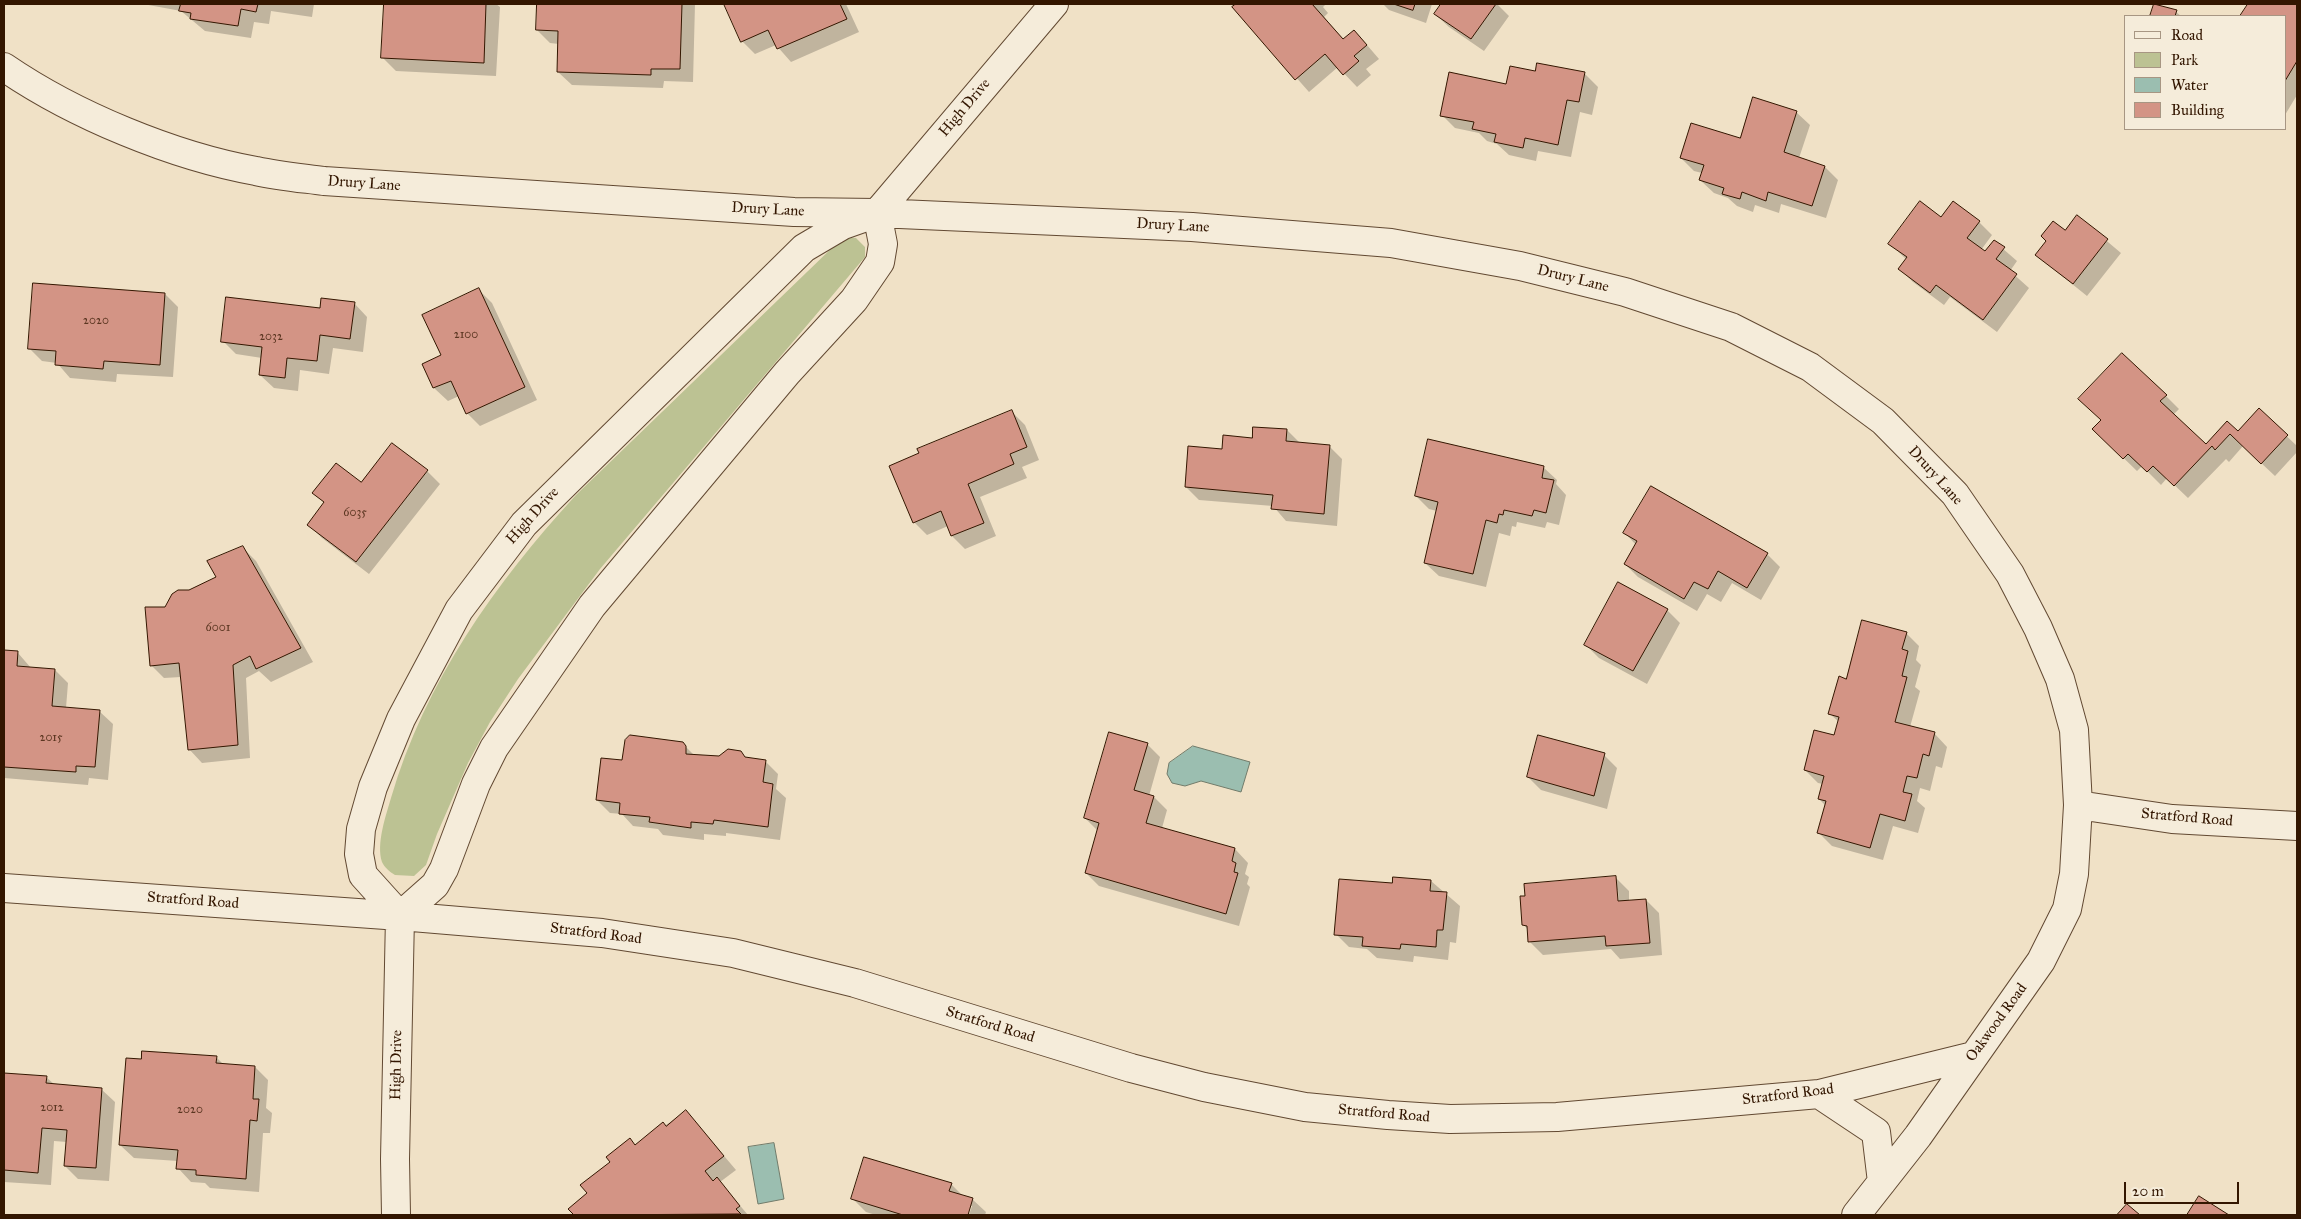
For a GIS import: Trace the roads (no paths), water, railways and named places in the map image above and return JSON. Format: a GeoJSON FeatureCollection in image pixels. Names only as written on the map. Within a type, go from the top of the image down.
{"type":"FeatureCollection","features":[{"type":"Feature","properties":{"kind":"street","name":"High Drive"},"geometry":{"type":"LineString","coordinates":[[396,1215],[394,1158],[400,916],[363,875],[359,854],[361,830],[376,778],[401,719],[459,610],[524,524],[804,248],[843,225],[877,213],[1054,4]]}},
{"type":"Feature","properties":{"kind":"street","name":"Drury Lane"},"geometry":{"type":"LineString","coordinates":[[4,67],[20,78],[95,118],[166,146],[255,171],[324,181],[794,212],[877,213],[1192,226],[1391,243],[1520,266],[1625,292],[1731,326],[1810,367],[1883,420],[1955,494],[2010,574],[2038,628],[2060,679],[2074,730],[2078,805]]}},
{"type":"Feature","properties":{"kind":"street"},"geometry":{"type":"LineString","coordinates":[[400,916],[435,885],[444,869],[476,784],[494,748],[592,606],[787,373],[854,300],[880,262],[883,244],[877,213]]}},
{"type":"Feature","properties":{"kind":"street","name":"Stratford Road"},"geometry":{"type":"LineString","coordinates":[[2078,805],[2172,819],[2297,826]]}},
{"type":"Feature","properties":{"kind":"street","name":"Oakwood Road"},"geometry":{"type":"LineString","coordinates":[[1856,1215],[1918,1136],[2042,961],[2067,909],[2074,874],[2078,805]]}},
{"type":"Feature","properties":{"kind":"street","name":"Stratford Road"},"geometry":{"type":"LineString","coordinates":[[4,888],[400,916],[602,933],[733,953],[855,983],[1131,1068],[1204,1087],[1305,1107],[1450,1119],[1557,1117],[1819,1094],[1973,1056]]}},
{"type":"Feature","properties":{"kind":"street"},"geometry":{"type":"LineString","coordinates":[[1819,1094],[1876,1132],[1882,1182]]}},
{"type":"Feature","properties":{"kind":"water"},"geometry":{"type":"Polygon","coordinates":[[[1193,746],[1250,762],[1241,792],[1201,781],[1185,786],[1172,783],[1167,774],[1169,763],[1193,746]]]}},
{"type":"Feature","properties":{"kind":"water"},"geometry":{"type":"Polygon","coordinates":[[[774,1143],[784,1199],[758,1204],[748,1147],[774,1143]]]}}]}
